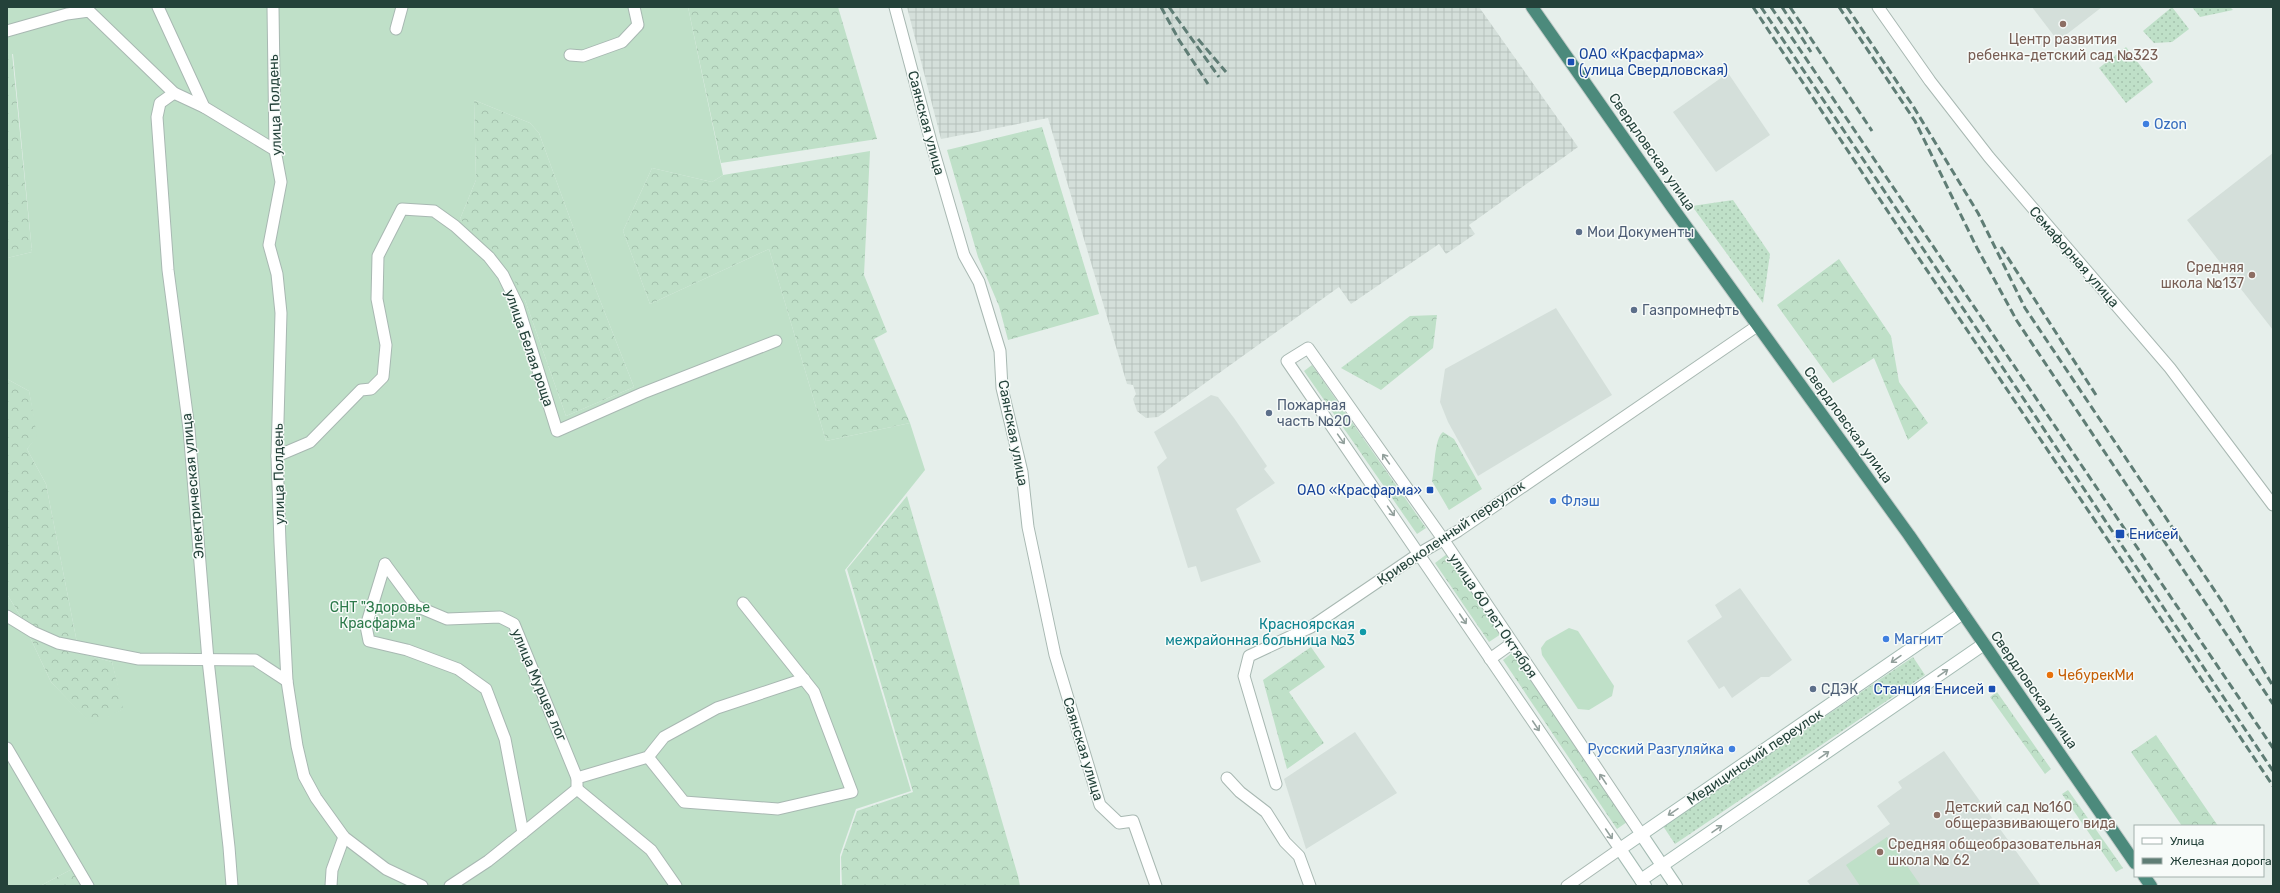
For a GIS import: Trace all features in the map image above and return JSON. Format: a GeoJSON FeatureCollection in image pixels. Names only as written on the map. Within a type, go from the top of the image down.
{"type":"FeatureCollection","features":[{"type":"Feature","properties":{"kind":"highway","name":"Свердловская улица"},"geometry":{"type":"LineString","coordinates":[[1532,7],[1758,326],[1897,518],[2134,862]]}},
{"type":"Feature","properties":{"kind":"highway"},"geometry":{"type":"LineString","coordinates":[[2145,877],[2151,886]]}},
{"type":"Feature","properties":{"kind":"main road","name":"Медицинский переулок"},"geometry":{"type":"LineString","coordinates":[[1620,849],[1963,613]]}},
{"type":"Feature","properties":{"kind":"main road"},"geometry":{"type":"LineString","coordinates":[[1643,883],[1662,866],[1984,644]]}},
{"type":"Feature","properties":{"kind":"main road","name":"улица 60 лет Октября"},"geometry":{"type":"LineString","coordinates":[[1641,834],[1676,886]]}},
{"type":"Feature","properties":{"kind":"main road","name":"улица 60 лет Октября"},"geometry":{"type":"LineString","coordinates":[[1620,849],[1643,883]]}},
{"type":"Feature","properties":{"kind":"street"},"geometry":{"type":"LineString","coordinates":[[158,7],[204,107]]}},
{"type":"Feature","properties":{"kind":"street","name":"улица Полдень"},"geometry":{"type":"LineString","coordinates":[[273,7],[275,150],[281,182],[269,244],[277,274],[281,313],[277,456],[287,681],[297,746],[304,776],[316,798],[344,837],[386,869],[422,886]]}},
{"type":"Feature","properties":{"kind":"street"},"geometry":{"type":"LineString","coordinates":[[396,29],[402,7]]}},
{"type":"Feature","properties":{"kind":"street"},"geometry":{"type":"LineString","coordinates":[[570,55],[584,56],[622,42],[638,25],[634,7]]}},
{"type":"Feature","properties":{"kind":"street","name":"Саянская улица"},"geometry":{"type":"LineString","coordinates":[[895,7],[930,142],[964,255],[979,282],[1000,351],[1002,388],[1022,472],[1028,527],[1055,655],[1100,805],[1119,823],[1133,821],[1156,886]]}},
{"type":"Feature","properties":{"kind":"street","name":"Семафорная улица"},"geometry":{"type":"LineString","coordinates":[[1878,7],[1930,81],[1989,157],[2170,368],[2273,505]]}},
{"type":"Feature","properties":{"kind":"street"},"geometry":{"type":"LineString","coordinates":[[7,31],[67,14],[89,11],[174,93],[204,107],[275,150]]}},
{"type":"Feature","properties":{"kind":"street","name":"Электрическая улица"},"geometry":{"type":"LineString","coordinates":[[174,93],[160,103],[157,116],[168,270],[194,478],[208,660],[230,847],[232,886]]}},
{"type":"Feature","properties":{"kind":"street","name":"улица Белая роща"},"geometry":{"type":"LineString","coordinates":[[277,456],[310,442],[361,390],[371,389],[383,377],[386,345],[377,299],[378,256],[402,209],[434,211],[455,226],[489,257],[503,275],[518,306],[557,431],[643,393],[776,341]]}},
{"type":"Feature","properties":{"kind":"street","name":"Кривоколенный переулок"},"geometry":{"type":"LineString","coordinates":[[1276,784],[1244,676],[1249,656],[1311,627],[1420,553],[1458,531],[1758,326]]}},
{"type":"Feature","properties":{"kind":"street","name":"улица 60 лет Октября"},"geometry":{"type":"LineString","coordinates":[[1620,849],[1288,361],[1308,348],[1443,539],[1511,644],[1641,834]]}},
{"type":"Feature","properties":{"kind":"street","name":"улица Мурцев лог"},"geometry":{"type":"LineString","coordinates":[[523,834],[505,740],[486,690],[458,669],[406,650],[369,641],[366,626],[384,564],[416,606],[447,619],[500,617],[514,624],[577,784],[651,850],[676,886]]}},
{"type":"Feature","properties":{"kind":"street"},"geometry":{"type":"LineString","coordinates":[[648,757],[684,802],[778,808],[852,792],[814,692],[743,602]]}},
{"type":"Feature","properties":{"kind":"street"},"geometry":{"type":"LineString","coordinates":[[7,616],[33,632],[58,642],[139,659],[255,660],[287,681]]}},
{"type":"Feature","properties":{"kind":"street"},"geometry":{"type":"LineString","coordinates":[[1490,659],[1511,644]]}},
{"type":"Feature","properties":{"kind":"street"},"geometry":{"type":"LineString","coordinates":[[450,886],[488,861],[523,834],[577,784],[648,757],[664,737],[717,708],[804,679]]}},
{"type":"Feature","properties":{"kind":"street"},"geometry":{"type":"LineString","coordinates":[[7,748],[88,886]]}},
{"type":"Feature","properties":{"kind":"street"},"geometry":{"type":"LineString","coordinates":[[1227,778],[1240,792],[1266,812],[1285,842],[1299,856],[1310,886]]}},
{"type":"Feature","properties":{"kind":"street"},"geometry":{"type":"LineString","coordinates":[[332,886],[332,870],[344,837]]}},
{"type":"Feature","properties":{"kind":"street","name":"Медицинский переулок"},"geometry":{"type":"LineString","coordinates":[[1566,886],[1620,849]]}},
{"type":"Feature","properties":{"kind":"shaded area"},"geometry":{"type":"Polygon","coordinates":[[[907,7],[1479,7],[1578,147],[1469,225],[1475,234],[1446,254],[1439,244],[1351,304],[1339,287],[1158,417],[1146,418],[1137,411],[1133,399],[1136,394],[1133,385],[1127,384],[1048,118],[941,139],[907,7]]]}},
{"type":"Feature","properties":{"kind":"shaded area","name":"Центр развития ребенка-детский сад №323"},"geometry":{"type":"Polygon","coordinates":[[[2032,7],[2102,7],[2058,41],[2032,7]]]}},
{"type":"Feature","properties":{"kind":"shaded area"},"geometry":{"type":"Polygon","coordinates":[[[1728,73],[1770,135],[1716,172],[1673,112],[1728,73]]]}},
{"type":"Feature","properties":{"kind":"shaded area","name":"Средняя школа №137"},"geometry":{"type":"Polygon","coordinates":[[[2273,153],[2273,330],[2187,220],[2273,153]]]}},
{"type":"Feature","properties":{"kind":"shaded area"},"geometry":{"type":"Polygon","coordinates":[[[1556,308],[1612,395],[1478,476],[1448,422],[1440,402],[1445,369],[1556,308]]]}},
{"type":"Feature","properties":{"kind":"shaded area"},"geometry":{"type":"Polygon","coordinates":[[[1211,395],[1218,397],[1234,418],[1267,466],[1264,469],[1275,483],[1236,509],[1261,562],[1201,582],[1196,566],[1188,568],[1157,467],[1167,458],[1154,432],[1211,395]]]}},
{"type":"Feature","properties":{"kind":"shaded area"},"geometry":{"type":"Polygon","coordinates":[[[1740,588],[1792,660],[1769,677],[1761,677],[1732,698],[1724,686],[1719,689],[1687,641],[1722,617],[1715,605],[1740,588]]]}},
{"type":"Feature","properties":{"kind":"shaded area"},"geometry":{"type":"Polygon","coordinates":[[[1355,732],[1397,793],[1306,849],[1284,779],[1355,732]]]}},
{"type":"Feature","properties":{"kind":"shaded area","name":"Детский сад №160 общеразвивающего вида"},"geometry":{"type":"Polygon","coordinates":[[[1944,751],[2041,886],[1811,886],[1807,881],[1890,824],[1877,806],[1902,788],[1898,782],[1944,751]]]}},
{"type":"Feature","properties":{"kind":"green space","name":"СНТ \"Здоровье Красфарма\""},"geometry":{"type":"Polygon","coordinates":[[[7,7],[688,7],[723,175],[712,182],[652,168],[623,231],[650,304],[769,249],[826,441],[910,423],[925,470],[845,570],[911,791],[856,809],[840,855],[840,886],[84,886],[74,868],[40,886],[7,886],[7,594],[19,614],[51,682],[92,724],[123,709],[112,662],[79,653],[46,484],[27,449],[37,436],[29,391],[7,379],[7,258],[32,252],[13,54],[7,55],[7,7]],[[474,100],[476,180],[460,219],[502,258],[525,300],[566,416],[634,387],[596,290],[539,133],[530,123],[474,100]]]}},
{"type":"Feature","properties":{"kind":"green space"},"geometry":{"type":"Polygon","coordinates":[[[688,7],[838,7],[877,139],[721,163],[688,7]]]}},
{"type":"Feature","properties":{"kind":"green space"},"geometry":{"type":"Polygon","coordinates":[[[2172,7],[2189,29],[2172,42],[2154,43],[2143,31],[2172,7]]]}},
{"type":"Feature","properties":{"kind":"green space"},"geometry":{"type":"Polygon","coordinates":[[[2192,7],[2230,7],[2233,10],[2200,17],[2192,7]]]}},
{"type":"Feature","properties":{"kind":"green space"},"geometry":{"type":"Polygon","coordinates":[[[2126,47],[2153,82],[2126,103],[2099,68],[2126,47]]]}},
{"type":"Feature","properties":{"kind":"green space"},"geometry":{"type":"Polygon","coordinates":[[[12,53],[32,252],[7,258],[7,55],[12,53]]]}},
{"type":"Feature","properties":{"kind":"green space"},"geometry":{"type":"Polygon","coordinates":[[[474,100],[530,123],[539,133],[596,290],[634,387],[566,416],[525,300],[460,219],[476,180],[474,100]]]}},
{"type":"Feature","properties":{"kind":"green space"},"geometry":{"type":"Polygon","coordinates":[[[1042,127],[1099,314],[1008,340],[999,306],[978,257],[947,150],[1042,127]]]}},
{"type":"Feature","properties":{"kind":"green space"},"geometry":{"type":"Polygon","coordinates":[[[870,151],[864,275],[887,332],[874,339],[910,423],[826,441],[769,249],[650,304],[623,231],[652,168],[712,182],[723,175],[870,151]]]}},
{"type":"Feature","properties":{"kind":"green space"},"geometry":{"type":"Polygon","coordinates":[[[1733,200],[1770,254],[1763,303],[1692,206],[1733,200]]]}},
{"type":"Feature","properties":{"kind":"green space"},"geometry":{"type":"Polygon","coordinates":[[[1839,259],[1891,336],[1899,382],[1928,423],[1908,440],[1874,358],[1833,383],[1777,305],[1839,259]]]}},
{"type":"Feature","properties":{"kind":"green space"},"geometry":{"type":"Polygon","coordinates":[[[1437,315],[1433,348],[1381,390],[1341,368],[1410,316],[1437,315]]]}},
{"type":"Feature","properties":{"kind":"green space"},"geometry":{"type":"Polygon","coordinates":[[[1312,365],[1426,528],[1417,534],[1304,371],[1312,365]]]}},
{"type":"Feature","properties":{"kind":"green space"},"geometry":{"type":"Polygon","coordinates":[[[7,379],[29,391],[38,436],[27,449],[46,484],[79,653],[112,662],[124,709],[92,725],[51,682],[19,614],[7,594],[7,379]]]}},
{"type":"Feature","properties":{"kind":"green space"},"geometry":{"type":"Polygon","coordinates":[[[1443,432],[1454,439],[1482,489],[1449,510],[1432,481],[1436,447],[1443,432]]]}},
{"type":"Feature","properties":{"kind":"green space"},"geometry":{"type":"Polygon","coordinates":[[[907,496],[1020,886],[842,886],[841,857],[857,811],[913,792],[847,569],[907,496]]]}},
{"type":"Feature","properties":{"kind":"green space"},"geometry":{"type":"Polygon","coordinates":[[[1447,554],[1501,634],[1489,642],[1435,563],[1447,554]]]}},
{"type":"Feature","properties":{"kind":"green space"},"geometry":{"type":"Polygon","coordinates":[[[1569,628],[1578,631],[1614,686],[1612,696],[1589,710],[1578,709],[1542,655],[1541,648],[1546,641],[1569,628]]]}},
{"type":"Feature","properties":{"kind":"green space"},"geometry":{"type":"Polygon","coordinates":[[[1311,647],[1325,667],[1289,692],[1324,743],[1287,769],[1263,680],[1311,647]]]}},
{"type":"Feature","properties":{"kind":"green space"},"geometry":{"type":"Polygon","coordinates":[[[1512,653],[1627,822],[1617,829],[1503,660],[1512,653]]]}},
{"type":"Feature","properties":{"kind":"green space"},"geometry":{"type":"Polygon","coordinates":[[[1913,657],[1925,675],[1675,844],[1663,826],[1913,657]]]}},
{"type":"Feature","properties":{"kind":"green space"},"geometry":{"type":"Polygon","coordinates":[[[1997,692],[2051,769],[2045,774],[1990,697],[1997,692]]]}},
{"type":"Feature","properties":{"kind":"green space"},"geometry":{"type":"Polygon","coordinates":[[[2156,735],[2217,825],[2181,825],[2131,752],[2156,735]]]}},
{"type":"Feature","properties":{"kind":"green space"},"geometry":{"type":"Polygon","coordinates":[[[2068,790],[2123,868],[2116,872],[2062,794],[2068,790]]]}},
{"type":"Feature","properties":{"kind":"green space"},"geometry":{"type":"Polygon","coordinates":[[[1887,837],[1921,886],[1860,886],[1846,865],[1887,837]]]}},
{"type":"Feature","properties":{"kind":"green space"},"geometry":{"type":"Polygon","coordinates":[[[74,868],[84,886],[40,886],[74,868]]]}},
{"type":"Feature","properties":{"kind":"railway"},"geometry":{"type":"LineString","coordinates":[[1161,7],[1179,40],[1208,84]]}},
{"type":"Feature","properties":{"kind":"railway"},"geometry":{"type":"LineString","coordinates":[[1169,7],[1219,77]]}},
{"type":"Feature","properties":{"kind":"railway"},"geometry":{"type":"LineString","coordinates":[[1753,7],[1908,242],[2273,786]]}},
{"type":"Feature","properties":{"kind":"railway"},"geometry":{"type":"LineString","coordinates":[[1761,7],[2273,771]]}},
{"type":"Feature","properties":{"kind":"railway"},"geometry":{"type":"LineString","coordinates":[[1771,7],[2273,748]]}},
{"type":"Feature","properties":{"kind":"railway"},"geometry":{"type":"LineString","coordinates":[[1782,7],[1811,52]]}},
{"type":"Feature","properties":{"kind":"railway"},"geometry":{"type":"LineString","coordinates":[[1790,7],[1872,131]]}},
{"type":"Feature","properties":{"kind":"railway"},"geometry":{"type":"LineString","coordinates":[[1839,7],[1915,121],[1977,248],[2017,321],[2273,704]]}},
{"type":"Feature","properties":{"kind":"railway"},"geometry":{"type":"LineString","coordinates":[[1847,7],[1913,106],[1978,213],[2025,308],[2225,606],[2273,686]]}},
{"type":"Feature","properties":{"kind":"railway"},"geometry":{"type":"LineString","coordinates":[[1198,39],[1226,72]]}},
{"type":"Feature","properties":{"kind":"railway"},"geometry":{"type":"LineString","coordinates":[[2001,247],[2096,395]]}},
{"type":"Feature","properties":{"kind":"place","name":"Центр развития ребенка-детский сад №323"},"geometry":{"type":"Point","coordinates":[2063,24]}},
{"type":"Feature","properties":{"kind":"place","name":"ОАО «Красфарма» (улица Свердловская)"},"geometry":{"type":"Point","coordinates":[1571,62]}},
{"type":"Feature","properties":{"kind":"place","name":"Ozon"},"geometry":{"type":"Point","coordinates":[2146,124]}},
{"type":"Feature","properties":{"kind":"place","name":"Мои Документы"},"geometry":{"type":"Point","coordinates":[1579,232]}},
{"type":"Feature","properties":{"kind":"place","name":"Средняя школа №137"},"geometry":{"type":"Point","coordinates":[2252,275]}},
{"type":"Feature","properties":{"kind":"place","name":"Газпромнефть"},"geometry":{"type":"Point","coordinates":[1634,310]}},
{"type":"Feature","properties":{"kind":"place","name":"Пожарная часть №20"},"geometry":{"type":"Point","coordinates":[1269,413]}},
{"type":"Feature","properties":{"kind":"place","name":"ОАО «Красфарма»"},"geometry":{"type":"Point","coordinates":[1430,490]}},
{"type":"Feature","properties":{"kind":"place","name":"Флэш"},"geometry":{"type":"Point","coordinates":[1553,501]}},
{"type":"Feature","properties":{"kind":"place","name":"Енисей"},"geometry":{"type":"Point","coordinates":[2120,534]}},
{"type":"Feature","properties":{"kind":"place","name":"Красноярская межрайонная больница №3"},"geometry":{"type":"Point","coordinates":[1363,632]}},
{"type":"Feature","properties":{"kind":"place","name":"Магнит"},"geometry":{"type":"Point","coordinates":[1886,639]}},
{"type":"Feature","properties":{"kind":"place","name":"ЧебурекМи"},"geometry":{"type":"Point","coordinates":[2050,675]}},
{"type":"Feature","properties":{"kind":"place","name":"СДЭК"},"geometry":{"type":"Point","coordinates":[1813,689]}},
{"type":"Feature","properties":{"kind":"place","name":"Станция Енисей"},"geometry":{"type":"Point","coordinates":[1992,689]}},
{"type":"Feature","properties":{"kind":"place","name":"Русский Разгуляйка"},"geometry":{"type":"Point","coordinates":[1732,749]}},
{"type":"Feature","properties":{"kind":"place","name":"Детский сад №160 общеразвивающего вида"},"geometry":{"type":"Point","coordinates":[1937,815]}},
{"type":"Feature","properties":{"kind":"place","name":"Средняя общеобразовательная школа № 62"},"geometry":{"type":"Point","coordinates":[1880,852]}}]}
